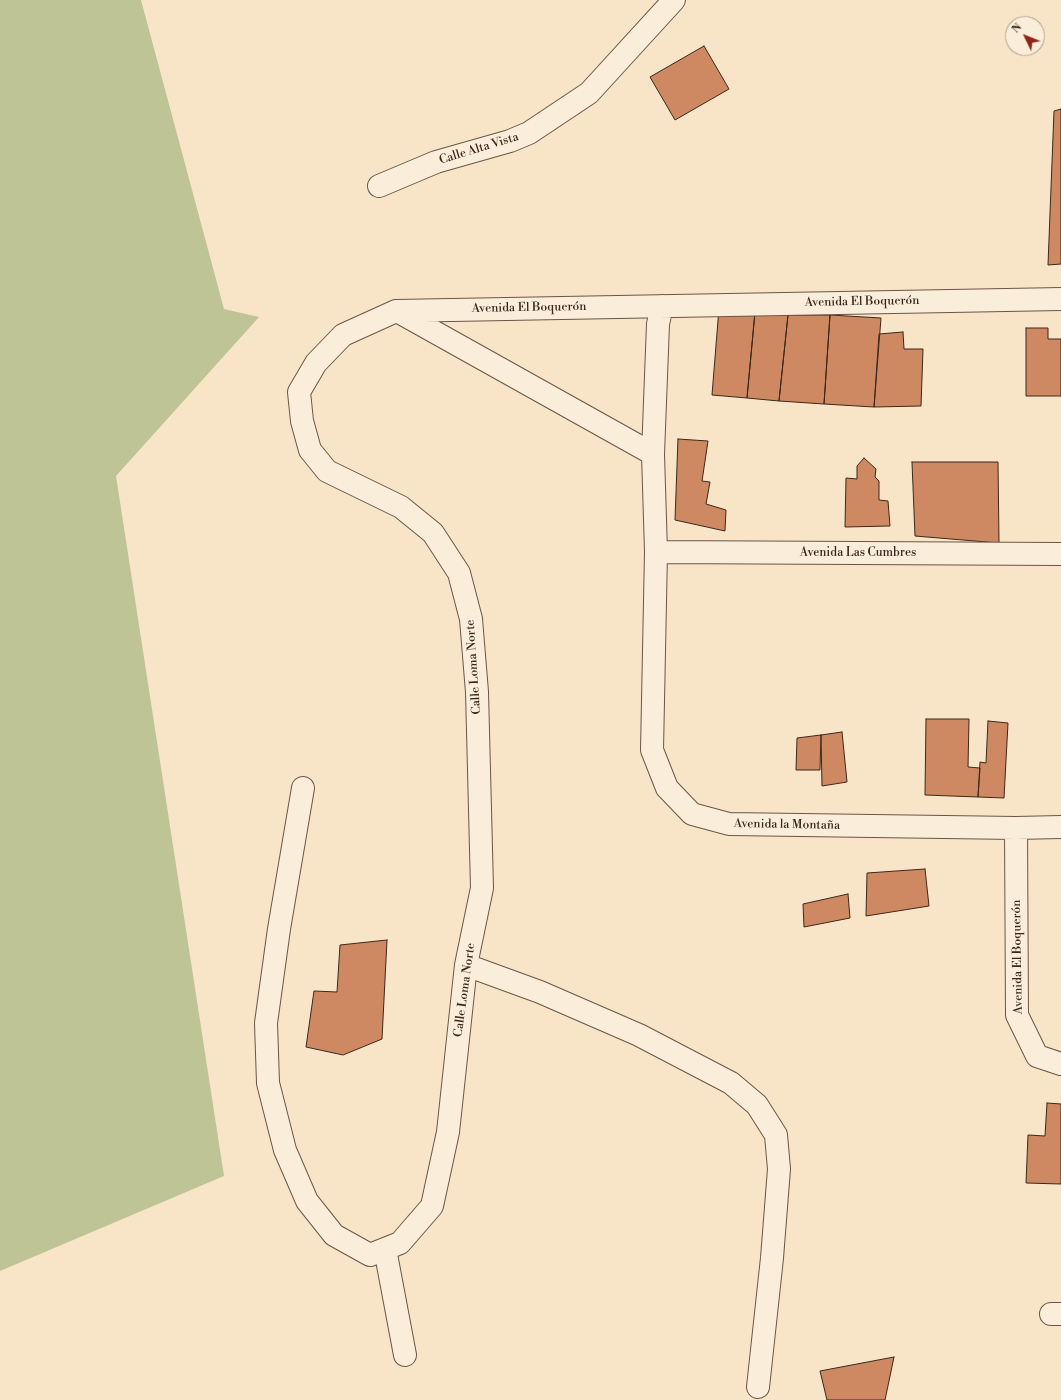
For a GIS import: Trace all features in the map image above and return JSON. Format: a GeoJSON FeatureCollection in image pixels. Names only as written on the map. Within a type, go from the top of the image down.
{"type":"FeatureCollection","features":[{"type":"Feature","properties":{"kind":"street","name":"Calle Alta Vista"},"geometry":{"type":"LineString","coordinates":[[379,186],[436,162],[503,144],[529,134],[589,93],[674,0]]}},
{"type":"Feature","properties":{"kind":"street","name":"Avenida El Boquerón"},"geometry":{"type":"LineString","coordinates":[[396,310],[1061,299]]}},
{"type":"Feature","properties":{"kind":"street"},"geometry":{"type":"LineString","coordinates":[[656,552],[653,454],[658,324],[662,306]]}},
{"type":"Feature","properties":{"kind":"street"},"geometry":{"type":"LineString","coordinates":[[396,310],[653,454]]}},
{"type":"Feature","properties":{"kind":"street","name":"Calle Loma Norte"},"geometry":{"type":"LineString","coordinates":[[303,788],[279,929],[266,1023],[268,1083],[285,1150],[307,1201],[334,1235],[370,1256],[400,1243],[432,1206],[448,1132],[466,965],[482,888],[477,700],[471,619],[459,573],[433,534],[401,507],[327,471],[310,450],[302,421],[298,392],[316,363],[343,334],[396,310]]}},
{"type":"Feature","properties":{"kind":"street","name":"Avenida Las Cumbres"},"geometry":{"type":"LineString","coordinates":[[656,552],[1061,554]]}},
{"type":"Feature","properties":{"kind":"street","name":"Avenida la Montaña"},"geometry":{"type":"LineString","coordinates":[[656,552],[652,750],[667,788],[692,814],[729,824],[1016,828],[1061,827]]}},
{"type":"Feature","properties":{"kind":"street","name":"Avenida El Boquerón"},"geometry":{"type":"LineString","coordinates":[[1016,828],[1017,1015],[1037,1056],[1061,1064]]}},
{"type":"Feature","properties":{"kind":"street"},"geometry":{"type":"LineString","coordinates":[[466,965],[540,992],[639,1035],[731,1082],[757,1105],[776,1135],[779,1169],[772,1258],[758,1387]]}},
{"type":"Feature","properties":{"kind":"street"},"geometry":{"type":"LineString","coordinates":[[384,1249],[405,1354]]}},
{"type":"Feature","properties":{"kind":"green space"},"geometry":{"type":"Polygon","coordinates":[[[0,0],[141,0],[224,309],[259,317],[116,476],[224,1176],[0,1271],[0,0]]]}},
{"type":"Feature","properties":{"kind":"building"},"geometry":{"type":"Polygon","coordinates":[[[704,46],[729,89],[675,120],[650,77],[704,46]]]}},
{"type":"Feature","properties":{"kind":"building"},"geometry":{"type":"Polygon","coordinates":[[[1061,109],[1061,264],[1048,265],[1054,111],[1061,109]]]}},
{"type":"Feature","properties":{"kind":"building"},"geometry":{"type":"Polygon","coordinates":[[[719,308],[755,312],[747,398],[712,395],[719,308]]]}},
{"type":"Feature","properties":{"kind":"building"},"geometry":{"type":"Polygon","coordinates":[[[755,312],[788,315],[779,401],[747,398],[755,312]]]}},
{"type":"Feature","properties":{"kind":"building"},"geometry":{"type":"Polygon","coordinates":[[[788,315],[830,315],[824,404],[779,401],[788,315]]]}},
{"type":"Feature","properties":{"kind":"building"},"geometry":{"type":"Polygon","coordinates":[[[830,315],[881,318],[874,407],[824,404],[830,315]]]}},
{"type":"Feature","properties":{"kind":"building"},"geometry":{"type":"Polygon","coordinates":[[[1026,328],[1048,328],[1048,339],[1061,339],[1061,396],[1026,396],[1026,328]]]}},
{"type":"Feature","properties":{"kind":"building"},"geometry":{"type":"Polygon","coordinates":[[[903,332],[904,349],[923,349],[921,406],[874,407],[879,334],[903,332]]]}},
{"type":"Feature","properties":{"kind":"building"},"geometry":{"type":"Polygon","coordinates":[[[678,439],[708,441],[702,481],[710,482],[706,504],[726,510],[725,531],[675,520],[678,439]]]}},
{"type":"Feature","properties":{"kind":"building"},"geometry":{"type":"Polygon","coordinates":[[[864,458],[876,469],[875,477],[879,481],[879,500],[888,501],[890,526],[845,527],[846,478],[857,479],[857,466],[864,458]]]}},
{"type":"Feature","properties":{"kind":"building"},"geometry":{"type":"Polygon","coordinates":[[[912,462],[998,462],[999,543],[915,536],[912,462]]]}},
{"type":"Feature","properties":{"kind":"building"},"geometry":{"type":"Polygon","coordinates":[[[926,719],[969,719],[968,767],[980,768],[978,797],[925,795],[926,719]]]}},
{"type":"Feature","properties":{"kind":"building"},"geometry":{"type":"Polygon","coordinates":[[[988,721],[1008,723],[1004,798],[978,797],[980,762],[986,763],[988,721]]]}},
{"type":"Feature","properties":{"kind":"building"},"geometry":{"type":"Polygon","coordinates":[[[842,732],[847,782],[822,786],[821,735],[842,732]]]}},
{"type":"Feature","properties":{"kind":"building"},"geometry":{"type":"Polygon","coordinates":[[[821,735],[820,770],[796,770],[797,738],[821,735]]]}},
{"type":"Feature","properties":{"kind":"building"},"geometry":{"type":"Polygon","coordinates":[[[925,869],[929,906],[866,916],[867,873],[925,869]]]}},
{"type":"Feature","properties":{"kind":"building"},"geometry":{"type":"Polygon","coordinates":[[[848,894],[850,918],[804,927],[803,904],[848,894]]]}},
{"type":"Feature","properties":{"kind":"building"},"geometry":{"type":"Polygon","coordinates":[[[387,940],[382,1039],[343,1055],[306,1047],[314,991],[337,992],[340,945],[387,940]]]}},
{"type":"Feature","properties":{"kind":"building"},"geometry":{"type":"Polygon","coordinates":[[[1047,1103],[1061,1104],[1061,1184],[1026,1183],[1028,1135],[1045,1136],[1047,1103]]]}},
{"type":"Feature","properties":{"kind":"building"},"geometry":{"type":"Polygon","coordinates":[[[894,1357],[885,1400],[827,1400],[820,1371],[894,1357]]]}}]}
